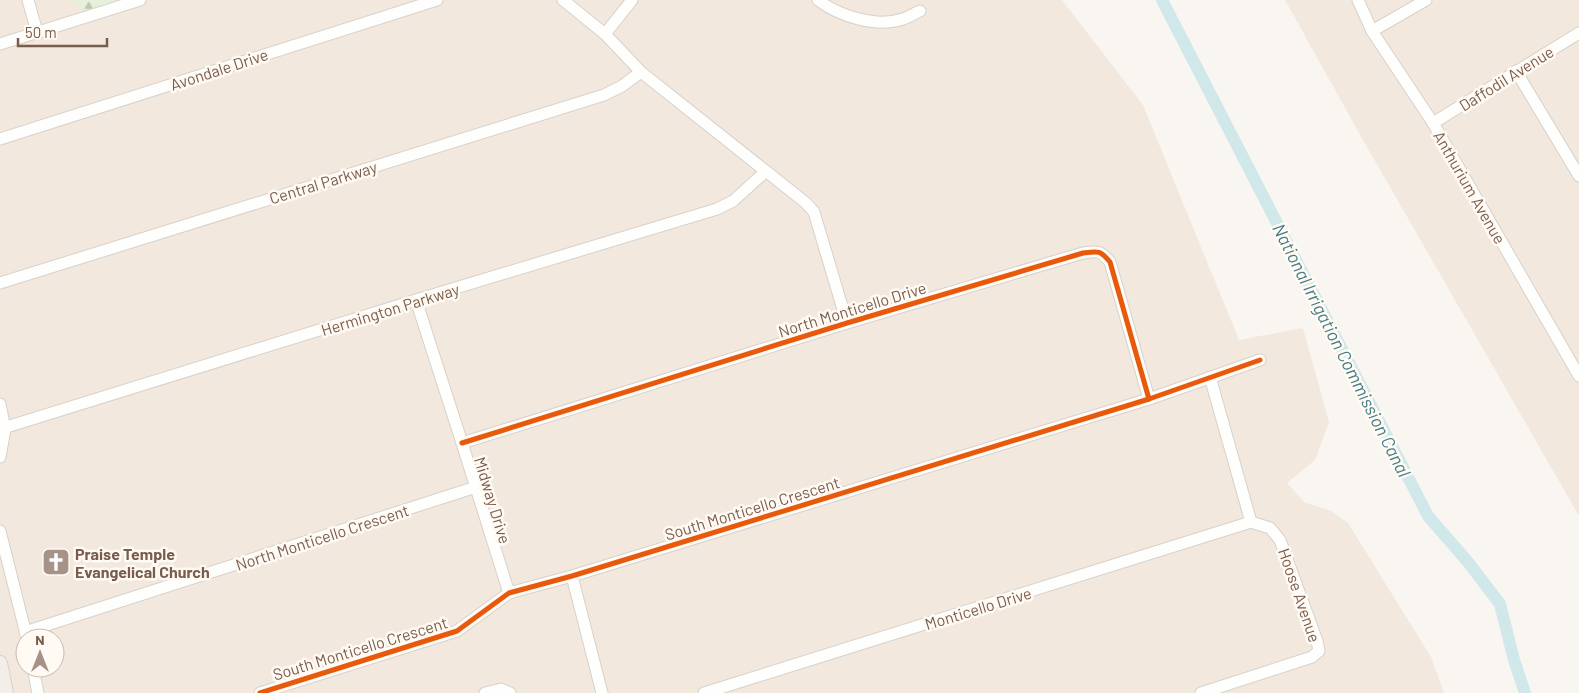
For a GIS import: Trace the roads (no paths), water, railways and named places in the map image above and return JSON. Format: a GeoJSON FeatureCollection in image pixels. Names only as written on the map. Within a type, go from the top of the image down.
{"type":"FeatureCollection","features":[{"type":"Feature","properties":{"kind":"main road"},"geometry":{"type":"LineString","coordinates":[[0,663],[6,693]]}},
{"type":"Feature","properties":{"kind":"street"},"geometry":{"type":"LineString","coordinates":[[28,0],[37,32]]}},
{"type":"Feature","properties":{"kind":"street"},"geometry":{"type":"LineString","coordinates":[[0,44],[140,0]]}},
{"type":"Feature","properties":{"kind":"street","name":"Avondale Drive"},"geometry":{"type":"LineString","coordinates":[[0,139],[437,0]]}},
{"type":"Feature","properties":{"kind":"street"},"geometry":{"type":"LineString","coordinates":[[564,0],[605,34],[641,72],[806,203],[814,212],[847,323]]}},
{"type":"Feature","properties":{"kind":"street"},"geometry":{"type":"LineString","coordinates":[[605,34],[632,0]]}},
{"type":"Feature","properties":{"kind":"street"},"geometry":{"type":"LineString","coordinates":[[818,0],[845,16],[876,22],[902,20],[920,10]]}},
{"type":"Feature","properties":{"kind":"street","name":"Anthurium Avenue"},"geometry":{"type":"LineString","coordinates":[[1358,0],[1372,31],[1433,123],[1579,376]]}},
{"type":"Feature","properties":{"kind":"street"},"geometry":{"type":"LineString","coordinates":[[1372,31],[1426,0]]}},
{"type":"Feature","properties":{"kind":"street","name":"Daffodil Avenue"},"geometry":{"type":"LineString","coordinates":[[1433,123],[1579,33]]}},
{"type":"Feature","properties":{"kind":"street"},"geometry":{"type":"LineString","coordinates":[[1516,71],[1579,176]]}},
{"type":"Feature","properties":{"kind":"street","name":"Central Parkway"},"geometry":{"type":"LineString","coordinates":[[0,283],[604,95],[622,86],[641,72]]}},
{"type":"Feature","properties":{"kind":"street","name":"Hermington Parkway"},"geometry":{"type":"LineString","coordinates":[[2,429],[416,300],[717,209],[733,201],[765,172]]}},
{"type":"Feature","properties":{"kind":"street","name":"North Monticello Drive"},"geometry":{"type":"LineString","coordinates":[[462,443],[847,323],[1073,255],[1097,251],[1110,262],[1149,399]]}},
{"type":"Feature","properties":{"kind":"street","name":"Midway Drive"},"geometry":{"type":"LineString","coordinates":[[416,300],[509,593]]}},
{"type":"Feature","properties":{"kind":"street","name":"South Monticello Crescent"},"geometry":{"type":"LineString","coordinates":[[260,693],[457,632],[509,593],[572,576],[1149,399],[1260,360]]}},
{"type":"Feature","properties":{"kind":"street"},"geometry":{"type":"LineString","coordinates":[[1210,377],[1251,522]]}},
{"type":"Feature","properties":{"kind":"street"},"geometry":{"type":"LineString","coordinates":[[0,404],[2,429],[0,457]]}},
{"type":"Feature","properties":{"kind":"street","name":"North Monticello Crescent"},"geometry":{"type":"LineString","coordinates":[[47,628],[476,488]]}},
{"type":"Feature","properties":{"kind":"street","name":"Monticello Drive"},"geometry":{"type":"LineString","coordinates":[[704,693],[1251,522]]}},
{"type":"Feature","properties":{"kind":"street","name":"Hoose Avenue"},"geometry":{"type":"LineString","coordinates":[[1201,693],[1312,657],[1319,651],[1280,540],[1270,528],[1251,522]]}},
{"type":"Feature","properties":{"kind":"street"},"geometry":{"type":"LineString","coordinates":[[0,531],[24,628]]}},
{"type":"Feature","properties":{"kind":"street"},"geometry":{"type":"LineString","coordinates":[[572,576],[602,693]]}},
{"type":"Feature","properties":{"kind":"street"},"geometry":{"type":"LineString","coordinates":[[35,678],[38,693]]}},
{"type":"Feature","properties":{"kind":"street"},"geometry":{"type":"LineString","coordinates":[[485,693],[506,691]]}},
{"type":"Feature","properties":{"kind":"waterway","name":"National Irrigation Commission Canal"},"geometry":{"type":"LineString","coordinates":[[1162,0],[1428,516],[1468,562],[1500,604],[1514,660],[1525,693]]}},
{"type":"Feature","properties":{"kind":"place","name":"Praise Temple Evangelical Church"},"geometry":{"type":"Point","coordinates":[56,562]}}]}
